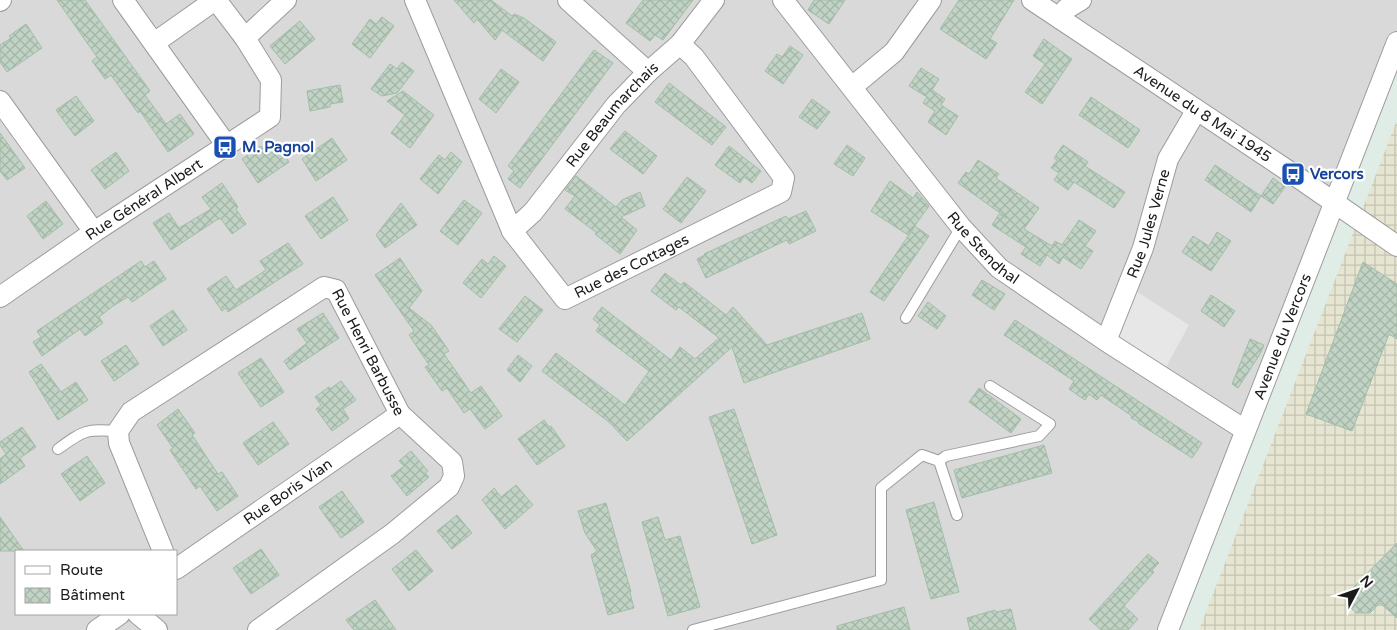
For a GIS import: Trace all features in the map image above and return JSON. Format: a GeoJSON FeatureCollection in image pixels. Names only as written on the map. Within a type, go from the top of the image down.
{"type":"FeatureCollection","features":[{"type":"Feature","properties":{"kind":"street"},"geometry":{"type":"LineString","coordinates":[[123,0],[227,146]]}},
{"type":"Feature","properties":{"kind":"street"},"geometry":{"type":"LineString","coordinates":[[154,43],[215,0],[245,38],[286,0]]}},
{"type":"Feature","properties":{"kind":"street","name":"Rue des Cottages"},"geometry":{"type":"LineString","coordinates":[[415,0],[512,230],[565,299],[781,192],[784,178],[694,57],[680,44]]}},
{"type":"Feature","properties":{"kind":"street"},"geometry":{"type":"LineString","coordinates":[[568,0],[648,72]]}},
{"type":"Feature","properties":{"kind":"street","name":"Rue Beaumarchais"},"geometry":{"type":"LineString","coordinates":[[512,230],[534,212],[616,105],[648,72],[680,44],[714,0]]}},
{"type":"Feature","properties":{"kind":"street","name":"Rue Stendhal"},"geometry":{"type":"LineString","coordinates":[[783,0],[961,227],[999,268],[1106,341],[1245,430]]}},
{"type":"Feature","properties":{"kind":"street"},"geometry":{"type":"LineString","coordinates":[[852,87],[894,52],[931,0]]}},
{"type":"Feature","properties":{"kind":"street","name":"Avenue du 8 Mai 1945"},"geometry":{"type":"LineString","coordinates":[[1032,0],[1293,174],[1397,246]]}},
{"type":"Feature","properties":{"kind":"street"},"geometry":{"type":"LineString","coordinates":[[1060,19],[1066,10],[1081,0]]}},
{"type":"Feature","properties":{"kind":"street","name":"Rue Général Albert"},"geometry":{"type":"LineString","coordinates":[[0,297],[94,232],[270,117],[271,80],[245,38]]}},
{"type":"Feature","properties":{"kind":"street","name":"Avenue du Vercors"},"geometry":{"type":"LineString","coordinates":[[1168,630],[1397,42]]}},
{"type":"Feature","properties":{"kind":"street"},"geometry":{"type":"LineString","coordinates":[[0,100],[94,232]]}},
{"type":"Feature","properties":{"kind":"street","name":"Rue Jules Verne"},"geometry":{"type":"LineString","coordinates":[[1106,341],[1142,248],[1168,159],[1196,111]]}},
{"type":"Feature","properties":{"kind":"street","name":"Rue Henri Barbusse"},"geometry":{"type":"LineString","coordinates":[[118,431],[131,412],[324,286],[336,290],[400,414],[452,462],[454,476],[449,487],[392,534],[258,630]]}},
{"type":"Feature","properties":{"kind":"street","name":"Rue Boris Vian"},"geometry":{"type":"LineString","coordinates":[[178,568],[400,414]]}},
{"type":"Feature","properties":{"kind":"street"},"geometry":{"type":"LineString","coordinates":[[118,431],[119,443],[163,550]]}},
{"type":"Feature","properties":{"kind":"street"},"geometry":{"type":"LineString","coordinates":[[98,630],[119,615]]}},
{"type":"Feature","properties":{"kind":"street"},"geometry":{"type":"LineString","coordinates":[[139,615],[157,630]]}},
{"type":"Feature","properties":{"kind":"lane"},"geometry":{"type":"LineString","coordinates":[[906,318],[961,227]]}},
{"type":"Feature","properties":{"kind":"lane"},"geometry":{"type":"LineString","coordinates":[[939,461],[946,456],[1039,436],[1050,424],[990,386]]}},
{"type":"Feature","properties":{"kind":"lane"},"geometry":{"type":"LineString","coordinates":[[58,449],[77,435],[92,430],[118,431]]}},
{"type":"Feature","properties":{"kind":"lane"},"geometry":{"type":"LineString","coordinates":[[693,630],[881,580],[881,488],[922,455],[939,461]]}},
{"type":"Feature","properties":{"kind":"lane"},"geometry":{"type":"LineString","coordinates":[[939,461],[957,515]]}},
{"type":"Feature","properties":{"kind":"shaded area"},"geometry":{"type":"Polygon","coordinates":[[[0,0],[1397,0],[1397,72],[1173,630],[0,630],[0,0]]]}},
{"type":"Feature","properties":{"kind":"shaded area"},"geometry":{"type":"Polygon","coordinates":[[[1397,120],[1397,630],[1199,630],[1397,120]]]}},
{"type":"Feature","properties":{"kind":"shaded area"},"geometry":{"type":"Polygon","coordinates":[[[1128,286],[1189,325],[1161,376],[1106,341],[1128,286]]]}},
{"type":"Feature","properties":{"kind":"building"},"geometry":{"type":"Polygon","coordinates":[[[57,0],[85,0],[150,91],[145,95],[166,124],[180,114],[194,134],[168,152],[140,111],[138,113],[111,75],[105,79],[92,61],[97,57],[57,0]]]}},
{"type":"Feature","properties":{"kind":"building"},"geometry":{"type":"Polygon","coordinates":[[[454,0],[491,0],[512,16],[514,14],[524,18],[556,42],[543,61],[502,30],[495,40],[477,19],[474,23],[454,0]]]}},
{"type":"Feature","properties":{"kind":"building"},"geometry":{"type":"Polygon","coordinates":[[[643,0],[693,0],[663,40],[655,35],[650,41],[626,23],[643,0]]]}},
{"type":"Feature","properties":{"kind":"building"},"geometry":{"type":"Polygon","coordinates":[[[814,0],[845,0],[829,24],[808,10],[814,0]]]}},
{"type":"Feature","properties":{"kind":"building"},"geometry":{"type":"Polygon","coordinates":[[[959,0],[1014,0],[990,39],[997,43],[986,59],[940,29],[959,0]]]}},
{"type":"Feature","properties":{"kind":"building"},"geometry":{"type":"Polygon","coordinates":[[[382,17],[394,26],[370,58],[352,44],[370,19],[376,24],[382,17]]]}},
{"type":"Feature","properties":{"kind":"building"},"geometry":{"type":"Polygon","coordinates":[[[300,21],[315,39],[285,64],[270,46],[300,21]]]}},
{"type":"Feature","properties":{"kind":"building"},"geometry":{"type":"Polygon","coordinates":[[[26,24],[42,48],[7,72],[0,62],[0,45],[26,24]]]}},
{"type":"Feature","properties":{"kind":"building"},"geometry":{"type":"Polygon","coordinates":[[[1044,39],[1072,59],[1042,104],[1025,92],[1045,64],[1033,56],[1044,39]]]}},
{"type":"Feature","properties":{"kind":"building"},"geometry":{"type":"Polygon","coordinates":[[[790,46],[803,55],[783,84],[765,71],[777,54],[782,57],[790,46]]]}},
{"type":"Feature","properties":{"kind":"building"},"geometry":{"type":"Polygon","coordinates":[[[594,50],[613,63],[520,188],[508,179],[514,171],[508,166],[594,50]]]}},
{"type":"Feature","properties":{"kind":"building"},"geometry":{"type":"Polygon","coordinates":[[[402,62],[414,71],[397,93],[382,96],[371,89],[390,64],[397,69],[402,62]]]}},
{"type":"Feature","properties":{"kind":"building"},"geometry":{"type":"Polygon","coordinates":[[[921,68],[939,79],[932,90],[945,99],[941,105],[958,116],[946,135],[928,122],[935,111],[923,103],[927,97],[909,86],[921,68]]]}},
{"type":"Feature","properties":{"kind":"building"},"geometry":{"type":"Polygon","coordinates":[[[501,69],[519,82],[496,113],[479,99],[501,69]]]}},
{"type":"Feature","properties":{"kind":"building"},"geometry":{"type":"Polygon","coordinates":[[[669,83],[726,127],[712,145],[655,102],[669,83]]]}},
{"type":"Feature","properties":{"kind":"building"},"geometry":{"type":"Polygon","coordinates":[[[340,85],[343,102],[310,111],[307,91],[340,85]]]}},
{"type":"Feature","properties":{"kind":"building"},"geometry":{"type":"Polygon","coordinates":[[[403,91],[434,115],[410,148],[391,133],[405,115],[387,101],[403,91]]]}},
{"type":"Feature","properties":{"kind":"building"},"geometry":{"type":"Polygon","coordinates":[[[76,96],[94,121],[75,136],[56,110],[76,96]]]}},
{"type":"Feature","properties":{"kind":"building"},"geometry":{"type":"Polygon","coordinates":[[[1091,97],[1140,130],[1128,148],[1079,115],[1091,97]]]}},
{"type":"Feature","properties":{"kind":"building"},"geometry":{"type":"Polygon","coordinates":[[[812,99],[830,112],[817,129],[799,117],[812,99]]]}},
{"type":"Feature","properties":{"kind":"building"},"geometry":{"type":"Polygon","coordinates":[[[625,131],[657,156],[643,174],[610,149],[625,131]]]}},
{"type":"Feature","properties":{"kind":"building"},"geometry":{"type":"Polygon","coordinates":[[[0,133],[25,168],[7,180],[0,171],[0,133]]]}},
{"type":"Feature","properties":{"kind":"building"},"geometry":{"type":"Polygon","coordinates":[[[332,138],[347,160],[316,181],[302,159],[332,138]]]}},
{"type":"Feature","properties":{"kind":"building"},"geometry":{"type":"Polygon","coordinates":[[[847,145],[865,158],[853,176],[834,164],[847,145]]]}},
{"type":"Feature","properties":{"kind":"building"},"geometry":{"type":"Polygon","coordinates":[[[1063,145],[1088,162],[1085,166],[1125,192],[1114,208],[1074,182],[1068,190],[1054,180],[1059,173],[1051,168],[1057,160],[1054,158],[1063,145]]]}},
{"type":"Feature","properties":{"kind":"building"},"geometry":{"type":"Polygon","coordinates":[[[261,146],[268,155],[279,147],[289,162],[258,183],[242,159],[261,146]]]}},
{"type":"Feature","properties":{"kind":"building"},"geometry":{"type":"Polygon","coordinates":[[[729,146],[761,171],[752,183],[744,177],[740,183],[715,165],[729,146]]]}},
{"type":"Feature","properties":{"kind":"building"},"geometry":{"type":"Polygon","coordinates":[[[116,152],[129,171],[105,189],[91,170],[116,152]]]}},
{"type":"Feature","properties":{"kind":"building"},"geometry":{"type":"Polygon","coordinates":[[[451,152],[462,162],[438,194],[420,179],[439,155],[445,160],[451,152]]]}},
{"type":"Feature","properties":{"kind":"building"},"geometry":{"type":"Polygon","coordinates":[[[978,160],[999,174],[996,178],[1039,208],[1024,229],[1052,246],[1055,241],[1062,245],[1079,220],[1096,231],[1085,246],[1093,251],[1081,269],[1063,257],[1059,264],[1047,255],[1040,266],[1021,254],[1026,247],[992,225],[999,214],[1007,218],[958,183],[966,172],[969,174],[978,160]]]}},
{"type":"Feature","properties":{"kind":"building"},"geometry":{"type":"Polygon","coordinates":[[[1215,165],[1261,196],[1251,212],[1205,180],[1215,165]]]}},
{"type":"Feature","properties":{"kind":"building"},"geometry":{"type":"Polygon","coordinates":[[[576,176],[616,207],[622,200],[640,192],[645,206],[621,217],[637,230],[620,254],[595,234],[597,233],[565,209],[575,196],[565,190],[576,176]]]}},
{"type":"Feature","properties":{"kind":"building"},"geometry":{"type":"Polygon","coordinates":[[[687,177],[706,191],[681,223],[663,209],[687,177]]]}},
{"type":"Feature","properties":{"kind":"building"},"geometry":{"type":"Polygon","coordinates":[[[1273,178],[1285,187],[1273,204],[1261,196],[1273,178]]]}},
{"type":"Feature","properties":{"kind":"building"},"geometry":{"type":"Polygon","coordinates":[[[890,181],[913,198],[917,192],[929,206],[908,235],[871,211],[890,181]]]}},
{"type":"Feature","properties":{"kind":"building"},"geometry":{"type":"Polygon","coordinates":[[[222,183],[238,207],[236,209],[246,224],[232,234],[221,219],[218,219],[171,250],[153,223],[169,213],[179,228],[211,209],[202,197],[222,183]]]}},
{"type":"Feature","properties":{"kind":"building"},"geometry":{"type":"Polygon","coordinates":[[[333,197],[348,220],[321,239],[305,216],[333,197]]]}},
{"type":"Feature","properties":{"kind":"building"},"geometry":{"type":"Polygon","coordinates":[[[464,200],[482,213],[458,245],[440,231],[464,200]]]}},
{"type":"Feature","properties":{"kind":"building"},"geometry":{"type":"Polygon","coordinates":[[[46,201],[63,224],[43,239],[27,216],[46,201]]]}},
{"type":"Feature","properties":{"kind":"building"},"geometry":{"type":"Polygon","coordinates":[[[401,203],[417,225],[385,248],[376,235],[401,203]]]}},
{"type":"Feature","properties":{"kind":"building"},"geometry":{"type":"Polygon","coordinates":[[[806,211],[816,231],[789,244],[787,240],[706,278],[697,259],[704,254],[786,216],[788,219],[806,211]]]}},
{"type":"Feature","properties":{"kind":"building"},"geometry":{"type":"Polygon","coordinates":[[[915,226],[929,236],[884,301],[870,292],[915,226]]]}},
{"type":"Feature","properties":{"kind":"building"},"geometry":{"type":"Polygon","coordinates":[[[1217,232],[1231,241],[1211,271],[1182,252],[1193,236],[1209,246],[1217,232]]]}},
{"type":"Feature","properties":{"kind":"building"},"geometry":{"type":"Polygon","coordinates":[[[288,243],[303,264],[228,312],[226,308],[222,311],[207,289],[226,276],[236,290],[266,270],[260,261],[288,243]]]}},
{"type":"Feature","properties":{"kind":"building"},"geometry":{"type":"Polygon","coordinates":[[[494,256],[506,266],[481,298],[463,283],[482,259],[488,264],[494,256]]]}},
{"type":"Feature","properties":{"kind":"building"},"geometry":{"type":"Polygon","coordinates":[[[400,258],[422,291],[409,308],[431,325],[449,351],[444,354],[471,393],[481,386],[502,416],[485,429],[470,409],[464,413],[447,388],[442,391],[425,367],[429,365],[409,335],[414,331],[375,275],[400,258]]]}},
{"type":"Feature","properties":{"kind":"building"},"geometry":{"type":"Polygon","coordinates":[[[141,261],[145,267],[154,261],[166,279],[132,302],[128,297],[113,306],[99,317],[103,323],[85,336],[80,329],[42,356],[33,342],[41,337],[37,331],[141,261]]]}},
{"type":"Feature","properties":{"kind":"building"},"geometry":{"type":"Polygon","coordinates":[[[1363,262],[1397,284],[1397,339],[1389,334],[1352,431],[1306,414],[1363,262]]]}},
{"type":"Feature","properties":{"kind":"building"},"geometry":{"type":"Polygon","coordinates":[[[665,273],[681,285],[684,282],[726,315],[733,307],[767,345],[862,313],[870,339],[744,383],[732,347],[627,441],[609,422],[542,371],[556,353],[625,405],[649,371],[596,331],[600,325],[593,319],[602,307],[671,360],[680,347],[695,359],[719,338],[679,307],[676,310],[651,291],[665,273]]]}},
{"type":"Feature","properties":{"kind":"building"},"geometry":{"type":"Polygon","coordinates":[[[982,280],[1005,294],[994,310],[972,295],[982,280]]]}},
{"type":"Feature","properties":{"kind":"building"},"geometry":{"type":"Polygon","coordinates":[[[1211,295],[1235,311],[1224,327],[1201,311],[1211,295]]]}},
{"type":"Feature","properties":{"kind":"building"},"geometry":{"type":"Polygon","coordinates":[[[525,296],[543,310],[517,342],[499,329],[525,296]]]}},
{"type":"Feature","properties":{"kind":"building"},"geometry":{"type":"Polygon","coordinates":[[[928,302],[946,316],[937,329],[918,316],[928,302]]]}},
{"type":"Feature","properties":{"kind":"building"},"geometry":{"type":"Polygon","coordinates":[[[173,310],[187,330],[163,346],[150,326],[173,310]]]}},
{"type":"Feature","properties":{"kind":"building"},"geometry":{"type":"Polygon","coordinates":[[[323,313],[339,338],[290,370],[284,361],[307,343],[297,329],[323,313]]]}},
{"type":"Feature","properties":{"kind":"building"},"geometry":{"type":"Polygon","coordinates":[[[1015,320],[1202,443],[1192,458],[1138,423],[1131,418],[1132,416],[1101,395],[1097,400],[1089,394],[1085,400],[1069,389],[1074,381],[1004,335],[1015,320]]]}},
{"type":"Feature","properties":{"kind":"building"},"geometry":{"type":"Polygon","coordinates":[[[1250,339],[1264,345],[1238,388],[1232,384],[1250,339]]]}},
{"type":"Feature","properties":{"kind":"building"},"geometry":{"type":"Polygon","coordinates":[[[126,345],[139,364],[114,381],[101,361],[126,345]]]}},
{"type":"Feature","properties":{"kind":"building"},"geometry":{"type":"Polygon","coordinates":[[[518,355],[532,366],[520,382],[507,370],[518,355]]]}},
{"type":"Feature","properties":{"kind":"building"},"geometry":{"type":"Polygon","coordinates":[[[261,358],[284,392],[261,407],[238,373],[261,358]]]}},
{"type":"Feature","properties":{"kind":"building"},"geometry":{"type":"Polygon","coordinates":[[[41,364],[61,392],[76,382],[88,400],[58,420],[29,372],[41,364]]]}},
{"type":"Feature","properties":{"kind":"building"},"geometry":{"type":"Polygon","coordinates":[[[341,381],[356,400],[343,409],[349,419],[332,431],[316,409],[321,405],[315,397],[341,381]]]}},
{"type":"Feature","properties":{"kind":"building"},"geometry":{"type":"Polygon","coordinates":[[[979,388],[1021,419],[1011,433],[969,402],[979,388]]]}},
{"type":"Feature","properties":{"kind":"building"},"geometry":{"type":"Polygon","coordinates":[[[178,409],[195,433],[192,435],[218,474],[222,472],[238,496],[217,511],[200,486],[196,489],[170,450],[173,448],[157,425],[178,409]]]}},
{"type":"Feature","properties":{"kind":"building"},"geometry":{"type":"Polygon","coordinates":[[[734,409],[777,535],[752,544],[709,417],[734,409]]]}},
{"type":"Feature","properties":{"kind":"building"},"geometry":{"type":"Polygon","coordinates":[[[544,420],[549,427],[551,426],[565,446],[537,465],[518,439],[544,420]]]}},
{"type":"Feature","properties":{"kind":"building"},"geometry":{"type":"Polygon","coordinates":[[[273,422],[289,444],[258,465],[243,443],[273,422]]]}},
{"type":"Feature","properties":{"kind":"building"},"geometry":{"type":"Polygon","coordinates":[[[22,427],[36,447],[20,458],[25,466],[0,484],[0,459],[6,454],[0,442],[22,427]]]}},
{"type":"Feature","properties":{"kind":"building"},"geometry":{"type":"Polygon","coordinates":[[[1044,445],[1052,473],[962,498],[954,470],[1044,445]]]}},
{"type":"Feature","properties":{"kind":"building"},"geometry":{"type":"Polygon","coordinates":[[[411,451],[428,471],[425,473],[429,477],[407,496],[391,476],[404,466],[399,461],[411,451]]]}},
{"type":"Feature","properties":{"kind":"building"},"geometry":{"type":"Polygon","coordinates":[[[87,456],[105,483],[80,501],[61,474],[87,456]]]}},
{"type":"Feature","properties":{"kind":"building"},"geometry":{"type":"Polygon","coordinates":[[[516,485],[533,505],[505,529],[482,500],[494,488],[501,497],[516,485]]]}},
{"type":"Feature","properties":{"kind":"building"},"geometry":{"type":"Polygon","coordinates":[[[342,491],[364,522],[341,538],[319,507],[342,491]]]}},
{"type":"Feature","properties":{"kind":"building"},"geometry":{"type":"Polygon","coordinates":[[[934,502],[959,592],[931,599],[906,510],[934,502]]]}},
{"type":"Feature","properties":{"kind":"building"},"geometry":{"type":"Polygon","coordinates":[[[606,503],[634,608],[608,615],[591,555],[597,551],[585,533],[578,511],[606,503]]]}},
{"type":"Feature","properties":{"kind":"building"},"geometry":{"type":"Polygon","coordinates":[[[457,515],[472,533],[452,549],[437,531],[457,515]]]}},
{"type":"Feature","properties":{"kind":"building"},"geometry":{"type":"Polygon","coordinates":[[[0,517],[23,550],[0,551],[0,517]]]}},
{"type":"Feature","properties":{"kind":"building"},"geometry":{"type":"Polygon","coordinates":[[[658,517],[665,540],[680,536],[700,607],[668,616],[642,522],[658,517]]]}},
{"type":"Feature","properties":{"kind":"building"},"geometry":{"type":"Polygon","coordinates":[[[1397,543],[1397,618],[1380,603],[1370,613],[1356,613],[1349,606],[1349,592],[1397,543]]]}},
{"type":"Feature","properties":{"kind":"building"},"geometry":{"type":"Polygon","coordinates":[[[261,549],[279,575],[251,594],[233,568],[261,549]]]}},
{"type":"Feature","properties":{"kind":"building"},"geometry":{"type":"Polygon","coordinates":[[[416,550],[433,571],[409,591],[392,569],[416,550]]]}},
{"type":"Feature","properties":{"kind":"building"},"geometry":{"type":"Polygon","coordinates":[[[1148,554],[1159,563],[1152,570],[1154,572],[1124,606],[1138,619],[1128,630],[1101,630],[1089,619],[1148,554]]]}},
{"type":"Feature","properties":{"kind":"building"},"geometry":{"type":"Polygon","coordinates":[[[375,600],[396,630],[354,630],[346,620],[375,600]]]}},
{"type":"Feature","properties":{"kind":"building"},"geometry":{"type":"Polygon","coordinates":[[[904,607],[910,630],[837,630],[837,626],[904,607]]]}},
{"type":"Feature","properties":{"kind":"building"},"geometry":{"type":"Polygon","coordinates":[[[1011,609],[1016,630],[970,630],[967,618],[995,610],[996,612],[1011,609]]]}},
{"type":"Feature","properties":{"kind":"place","name":"M. Pagnol"},"geometry":{"type":"Point","coordinates":[225,147]}},
{"type":"Feature","properties":{"kind":"place","name":"Vercors"},"geometry":{"type":"Point","coordinates":[1293,174]}}]}
